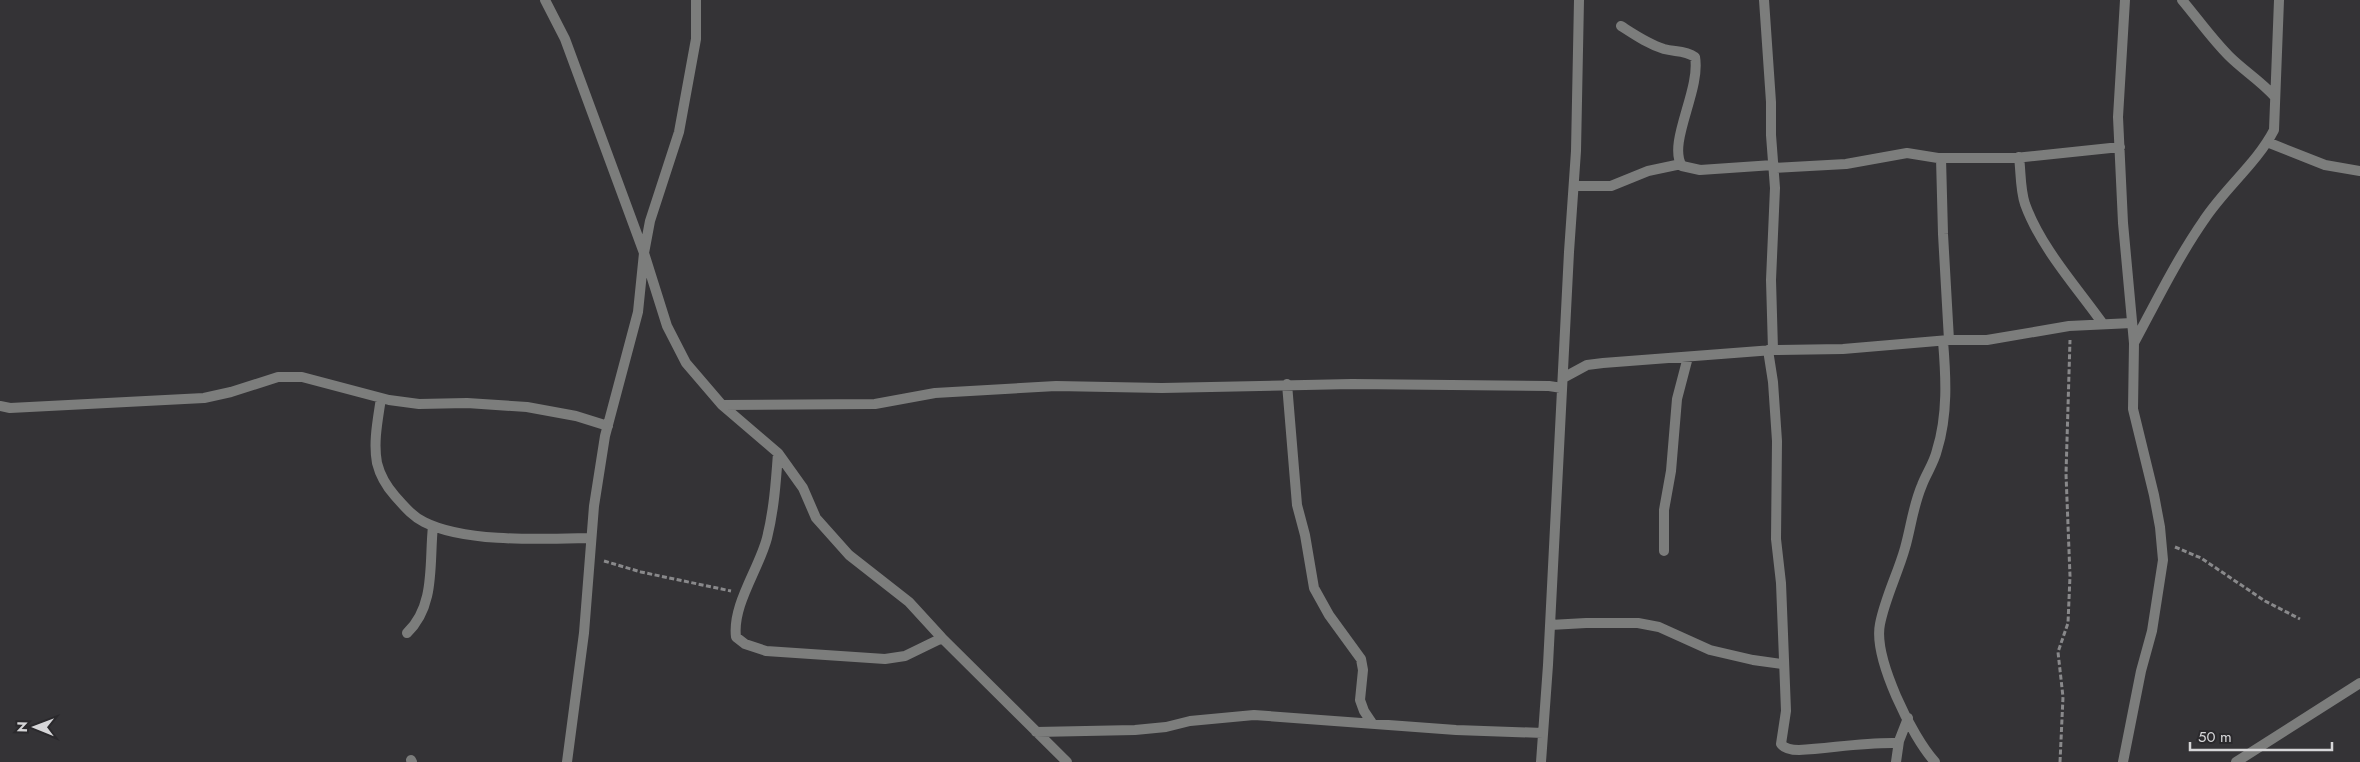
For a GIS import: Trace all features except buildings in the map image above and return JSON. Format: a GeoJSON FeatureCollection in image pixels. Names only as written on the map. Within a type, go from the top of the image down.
{"type":"FeatureCollection","features":[{"type":"Feature","properties":{"kind":"street"},"geometry":{"type":"LineString","coordinates":[[545,0],[565,40],[604,151],[644,253],[668,326],[686,363],[722,405],[778,453],[803,488],[816,518],[849,555],[909,602],[942,638],[1067,762]]}},
{"type":"Feature","properties":{"kind":"street"},"geometry":{"type":"LineString","coordinates":[[567,762],[584,633],[590,538],[608,426],[638,312],[644,253],[650,221],[679,132],[696,39],[696,0]]}},
{"type":"Feature","properties":{"kind":"street"},"geometry":{"type":"LineString","coordinates":[[1541,762],[1574,186],[1579,0]]}},
{"type":"Feature","properties":{"kind":"street"},"geometry":{"type":"LineString","coordinates":[[1764,0],[1773,167],[1770,350],[1777,441],[1776,539],[1781,583],[1782,664],[1786,711],[1782,746],[1798,750],[1852,744],[1898,744]]}},
{"type":"Feature","properties":{"kind":"street"},"geometry":{"type":"LineString","coordinates":[[2123,762],[2141,671],[2152,631],[2163,560],[2162,540],[2154,494],[2133,409],[2134,343],[2123,223],[2118,117],[2125,0]]}},
{"type":"Feature","properties":{"kind":"street"},"geometry":{"type":"LineString","coordinates":[[2182,0],[2218,45],[2232,59],[2263,83],[2275,97]]}},
{"type":"Feature","properties":{"kind":"street"},"geometry":{"type":"LineString","coordinates":[[2134,343],[2184,250],[2204,219],[2229,186],[2268,142],[2274,130],[2278,66],[2279,0]]}},
{"type":"Feature","properties":{"kind":"street"},"geometry":{"type":"LineString","coordinates":[[1621,26],[1651,44],[1667,50],[1688,52],[1695,57],[1697,66],[1695,84],[1677,151],[1681,164]]}},
{"type":"Feature","properties":{"kind":"street"},"geometry":{"type":"LineString","coordinates":[[2268,142],[2325,165],[2360,171]]}},
{"type":"Feature","properties":{"kind":"street"},"geometry":{"type":"LineString","coordinates":[[1574,186],[1611,186],[1648,171],[1681,164],[1690,169],[1700,170],[1846,164],[1907,154],[1941,158],[2019,157],[2120,147]]}},
{"type":"Feature","properties":{"kind":"street"},"geometry":{"type":"LineString","coordinates":[[2019,157],[2025,203],[2031,217],[2050,251],[2103,324]]}},
{"type":"Feature","properties":{"kind":"street"},"geometry":{"type":"LineString","coordinates":[[1935,762],[1923,748],[1908,718],[1883,663],[1879,643],[1880,624],[1906,545],[1915,503],[1937,452],[1945,415],[1946,340],[1941,158]]}},
{"type":"Feature","properties":{"kind":"street"},"geometry":{"type":"LineString","coordinates":[[722,405],[875,404],[935,393],[1022,387],[1162,388],[1287,384],[1549,386],[1563,383],[1587,365],[1770,350],[1843,348],[1946,340],[1987,340],[2069,326],[2132,323]]}},
{"type":"Feature","properties":{"kind":"street"},"geometry":{"type":"LineString","coordinates":[[1664,551],[1664,510],[1671,470],[1678,399],[1688,357]]}},
{"type":"Feature","properties":{"kind":"street"},"geometry":{"type":"LineString","coordinates":[[0,406],[10,408],[204,398],[241,390],[266,380],[289,376],[316,379],[381,398],[419,404],[467,403],[527,407],[576,416],[608,426]]}},
{"type":"Feature","properties":{"kind":"street"},"geometry":{"type":"LineString","coordinates":[[1287,384],[1297,505],[1305,535],[1314,588],[1329,615],[1361,659],[1360,700],[1364,711],[1372,722]]}},
{"type":"Feature","properties":{"kind":"street"},"geometry":{"type":"LineString","coordinates":[[381,398],[376,439],[377,462],[382,477],[391,491],[413,515],[433,526],[479,536],[532,540],[590,538]]}},
{"type":"Feature","properties":{"kind":"street"},"geometry":{"type":"LineString","coordinates":[[778,453],[773,512],[767,538],[740,606],[735,627],[736,637],[745,644],[766,651],[885,659],[905,656],[942,638]]}},
{"type":"Feature","properties":{"kind":"street"},"geometry":{"type":"LineString","coordinates":[[407,634],[415,625],[426,603],[433,526]]}},
{"type":"Feature","properties":{"kind":"street"},"geometry":{"type":"LineString","coordinates":[[1550,625],[1638,623],[1659,627],[1669,634],[1710,650],[1753,660],[1782,664]]}},
{"type":"Feature","properties":{"kind":"street"},"geometry":{"type":"LineString","coordinates":[[2236,762],[2360,683]]}},
{"type":"Feature","properties":{"kind":"street"},"geometry":{"type":"LineString","coordinates":[[1036,732],[1135,730],[1190,721],[1254,715],[1372,722],[1456,730],[1543,733]]}},
{"type":"Feature","properties":{"kind":"street"},"geometry":{"type":"LineString","coordinates":[[1896,762],[1898,744],[1908,718]]}},
{"type":"Feature","properties":{"kind":"path"},"geometry":{"type":"LineString","coordinates":[[2060,762],[2063,697],[2058,652],[2068,623],[2070,576],[2066,474],[2070,378],[2069,326]]}},
{"type":"Feature","properties":{"kind":"path"},"geometry":{"type":"LineString","coordinates":[[2162,540],[2201,558],[2265,601],[2300,618]]}},
{"type":"Feature","properties":{"kind":"path"},"geometry":{"type":"LineString","coordinates":[[589,556],[641,572],[745,594]]}}]}
